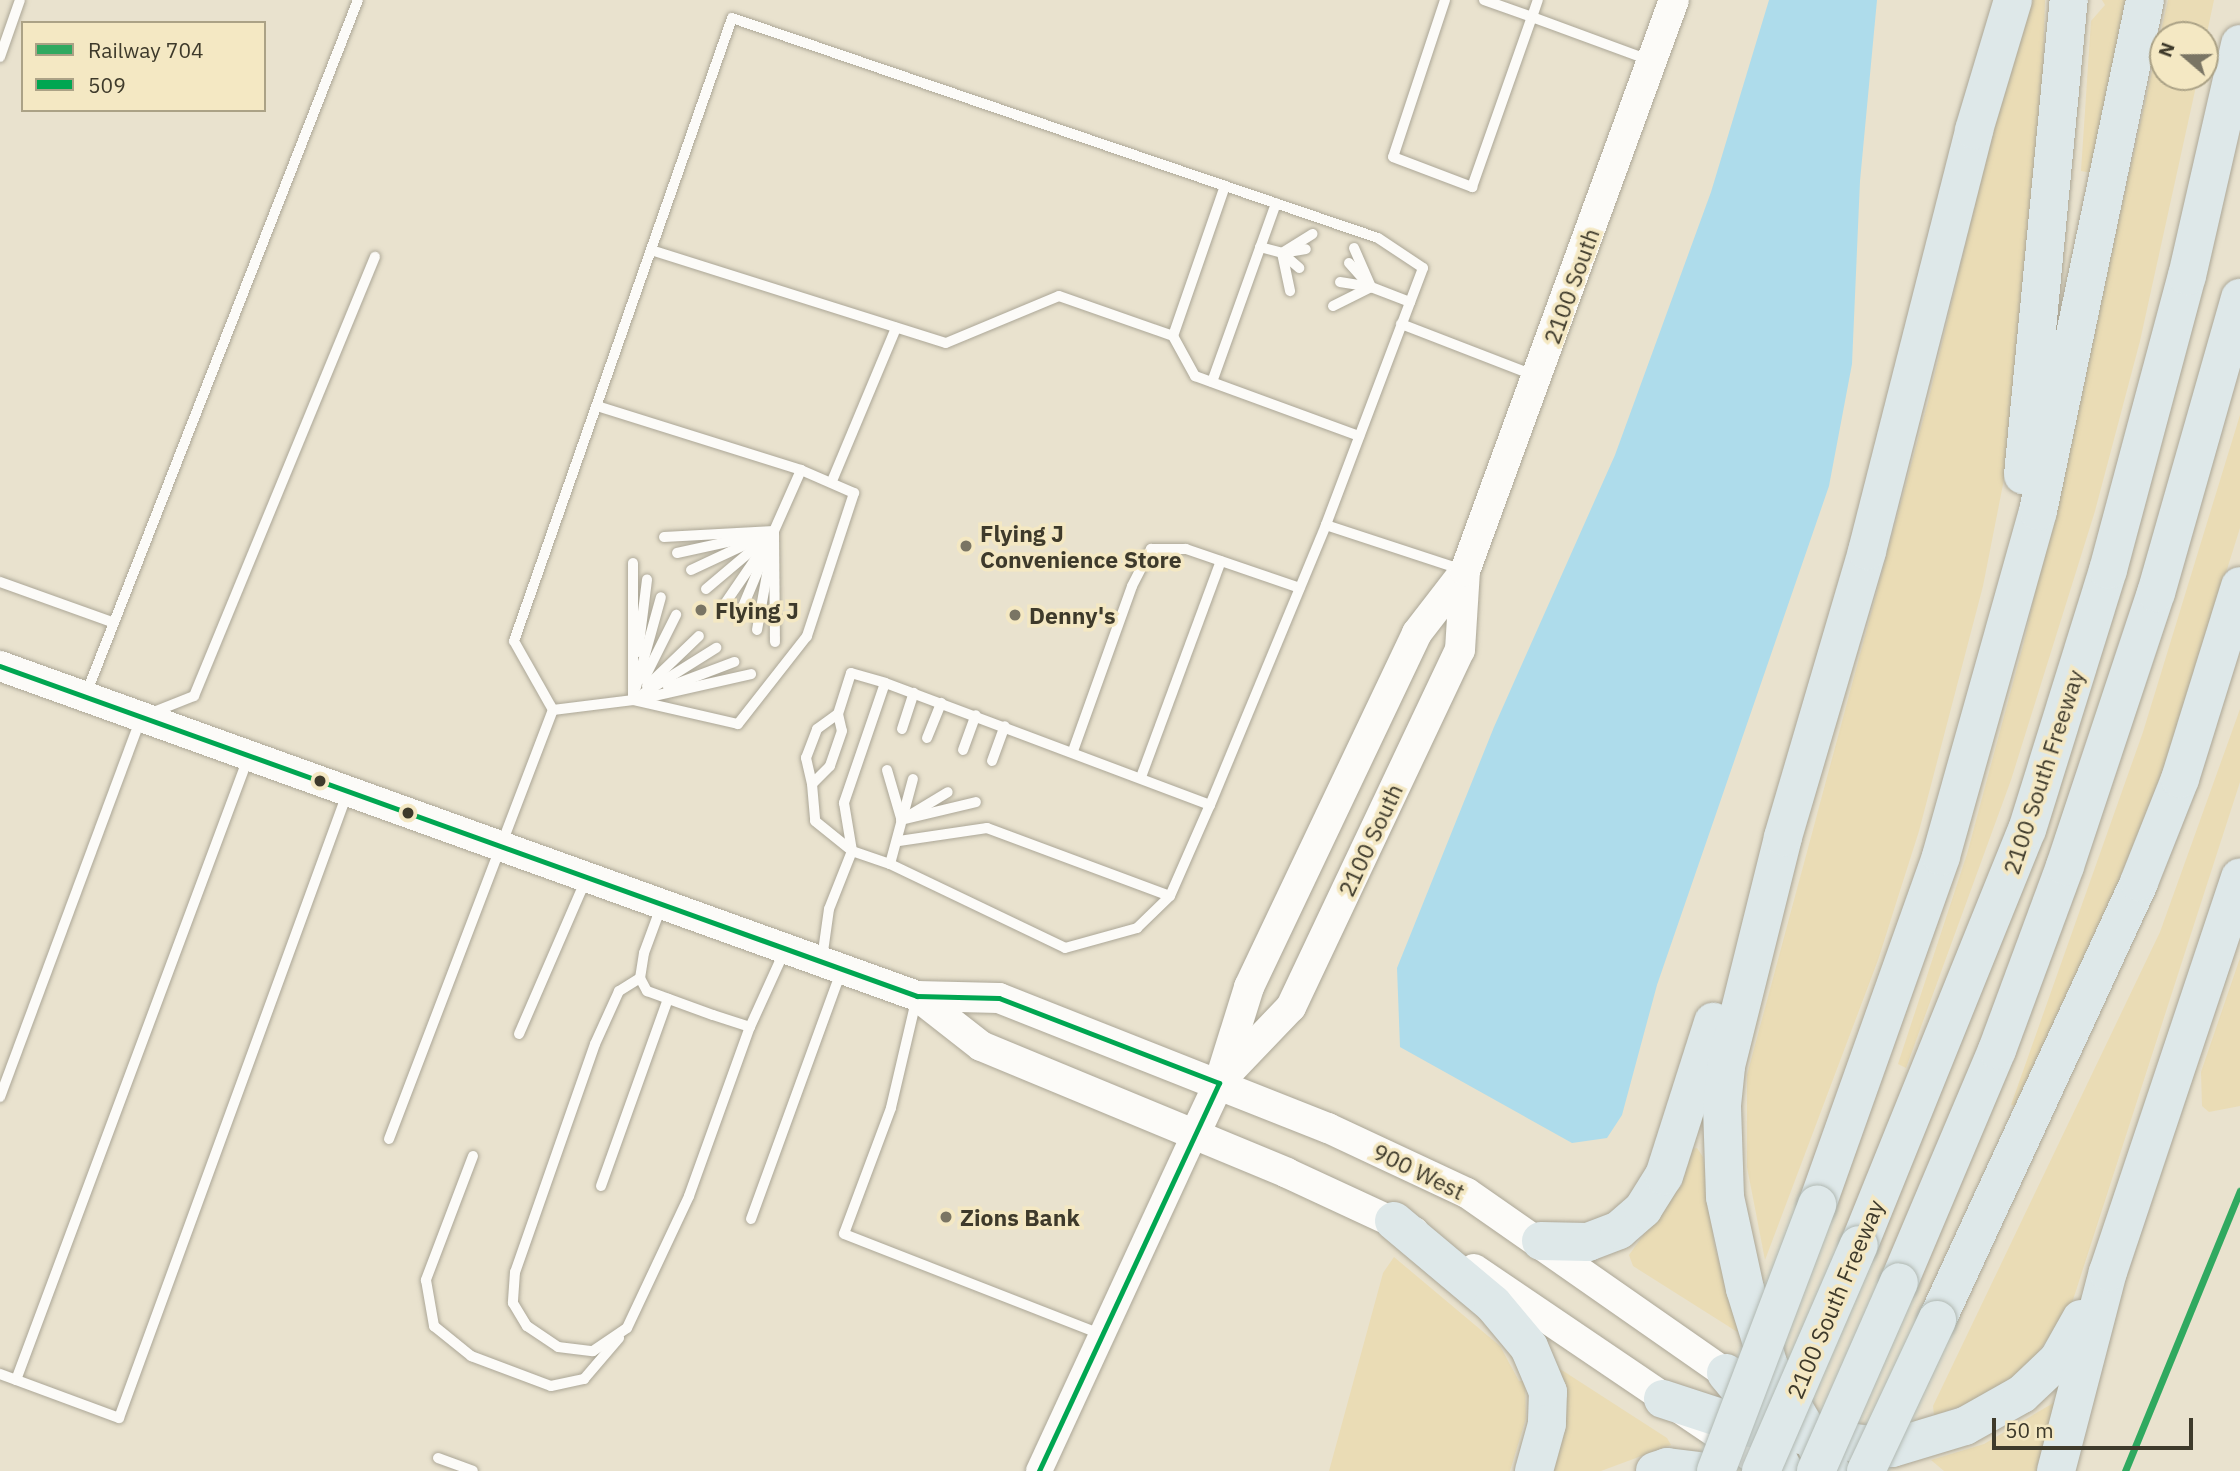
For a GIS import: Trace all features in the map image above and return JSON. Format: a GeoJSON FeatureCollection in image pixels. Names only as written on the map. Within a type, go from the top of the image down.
{"type":"FeatureCollection","features":[{"type":"Feature","properties":{"kind":"highway"},"geometry":{"type":"LineString","coordinates":[[1831,1471],[1815,1453],[1769,1366],[1734,1244],[1721,1151],[1726,1066],[1783,837],[1867,551],[1974,130],[2013,0]]}},
{"type":"Feature","properties":{"kind":"highway"},"geometry":{"type":"LineString","coordinates":[[2029,510],[2039,342],[2069,0]]}},
{"type":"Feature","properties":{"kind":"highway"},"geometry":{"type":"LineString","coordinates":[[1716,1471],[1817,1205],[1941,856],[2001,633],[2146,0]]}},
{"type":"Feature","properties":{"kind":"highway","name":"2100 South Freeway"},"geometry":{"type":"LineString","coordinates":[[1761,1471],[1969,983],[2026,830],[2111,556],[2187,276],[2240,44]]}},
{"type":"Feature","properties":{"kind":"highway"},"geometry":{"type":"LineString","coordinates":[[1815,1453],[1899,1282],[1997,1050],[2065,866],[2156,593],[2240,298]]}},
{"type":"Feature","properties":{"kind":"highway"},"geometry":{"type":"LineString","coordinates":[[1865,1471],[2139,882],[2180,779],[2240,586]]}},
{"type":"Feature","properties":{"kind":"highway"},"geometry":{"type":"LineString","coordinates":[[1541,1241],[1588,1242],[1608,1235],[1631,1222],[1654,1194],[1679,1138],[1737,945],[1783,837]]}},
{"type":"Feature","properties":{"kind":"highway"},"geometry":{"type":"LineString","coordinates":[[2056,1471],[2108,1272],[2239,879]]}},
{"type":"Feature","properties":{"kind":"highway"},"geometry":{"type":"LineString","coordinates":[[1394,1221],[1493,1304],[1529,1347],[1548,1392],[1547,1424],[1534,1471]]}},
{"type":"Feature","properties":{"kind":"highway"},"geometry":{"type":"LineString","coordinates":[[1663,1399],[1763,1429],[1815,1453],[1892,1448],[1965,1426],[2022,1394],[2058,1360],[2108,1272]]}},
{"type":"Feature","properties":{"kind":"highway"},"geometry":{"type":"LineString","coordinates":[[1726,1373],[1763,1429],[1784,1471]]}},
{"type":"Feature","properties":{"kind":"highway"},"geometry":{"type":"LineString","coordinates":[[1655,1471],[1667,1467],[1698,1471]]}},
{"type":"Feature","properties":{"kind":"main road","name":"2100 South"},"geometry":{"type":"LineString","coordinates":[[1195,1134],[1219,1083],[1249,987],[1411,646],[1465,571],[1674,0]]}},
{"type":"Feature","properties":{"kind":"main road","name":"2100 South"},"geometry":{"type":"LineString","coordinates":[[1219,1083],[1291,1007],[1460,650],[1465,571]]}},
{"type":"Feature","properties":{"kind":"main road","name":"900 West"},"geometry":{"type":"LineString","coordinates":[[0,666],[916,996],[981,1046],[1195,1134],[1394,1221],[1448,1251],[1772,1471]]}},
{"type":"Feature","properties":{"kind":"main road","name":"900 West"},"geometry":{"type":"LineString","coordinates":[[916,996],[999,998],[1312,1120],[1467,1193],[1541,1241],[1726,1373],[1815,1453],[1865,1471]]}},
{"type":"Feature","properties":{"kind":"street","name":"2100 South"},"geometry":{"type":"LineString","coordinates":[[1039,1471],[1195,1134]]}},
{"type":"Feature","properties":{"kind":"lane"},"geometry":{"type":"LineString","coordinates":[[0,57],[20,0]]}},
{"type":"Feature","properties":{"kind":"lane"},"geometry":{"type":"LineString","coordinates":[[85,696],[358,0]]}},
{"type":"Feature","properties":{"kind":"lane"},"geometry":{"type":"LineString","coordinates":[[1446,0],[1393,157],[1472,187],[1538,0]]}},
{"type":"Feature","properties":{"kind":"lane"},"geometry":{"type":"LineString","coordinates":[[1484,0],[1652,61]]}},
{"type":"Feature","properties":{"kind":"lane"},"geometry":{"type":"LineString","coordinates":[[389,1139],[553,710],[514,641],[732,18],[1378,238],[1423,268],[1326,525],[1210,805],[1170,896],[1137,928],[1065,948],[890,864],[852,851],[816,821],[806,758],[817,729],[838,714]]}},
{"type":"Feature","properties":{"kind":"lane"},"geometry":{"type":"LineString","coordinates":[[1172,336],[1225,186]]}},
{"type":"Feature","properties":{"kind":"lane"},"geometry":{"type":"LineString","coordinates":[[1212,382],[1276,203]]}},
{"type":"Feature","properties":{"kind":"lane"},"geometry":{"type":"LineString","coordinates":[[1282,253],[1312,234]]}},
{"type":"Feature","properties":{"kind":"lane"},"geometry":{"type":"LineString","coordinates":[[1260,247],[1282,253],[1306,249]]}},
{"type":"Feature","properties":{"kind":"lane"},"geometry":{"type":"LineString","coordinates":[[1354,248],[1371,287]]}},
{"type":"Feature","properties":{"kind":"lane"},"geometry":{"type":"LineString","coordinates":[[651,250],[946,343],[1059,296],[1172,336],[1195,376],[1359,436]]}},
{"type":"Feature","properties":{"kind":"lane"},"geometry":{"type":"LineString","coordinates":[[1282,253],[1299,268]]}},
{"type":"Feature","properties":{"kind":"lane"},"geometry":{"type":"LineString","coordinates":[[1282,253],[1290,291]]}},
{"type":"Feature","properties":{"kind":"lane"},"geometry":{"type":"LineString","coordinates":[[0,1097],[141,717],[194,696],[375,257]]}},
{"type":"Feature","properties":{"kind":"lane"},"geometry":{"type":"LineString","coordinates":[[1349,263],[1371,287]]}},
{"type":"Feature","properties":{"kind":"lane"},"geometry":{"type":"LineString","coordinates":[[1340,282],[1371,287],[1410,302]]}},
{"type":"Feature","properties":{"kind":"lane"},"geometry":{"type":"LineString","coordinates":[[1333,306],[1371,287]]}},
{"type":"Feature","properties":{"kind":"lane"},"geometry":{"type":"LineString","coordinates":[[1401,324],[1538,377]]}},
{"type":"Feature","properties":{"kind":"lane"},"geometry":{"type":"LineString","coordinates":[[832,481],[896,328]]}},
{"type":"Feature","properties":{"kind":"lane"},"geometry":{"type":"LineString","coordinates":[[597,406],[801,470],[832,481],[854,493],[807,636],[738,724],[633,700]]}},
{"type":"Feature","properties":{"kind":"lane"},"geometry":{"type":"LineString","coordinates":[[739,616],[801,470]]}},
{"type":"Feature","properties":{"kind":"lane"},"geometry":{"type":"LineString","coordinates":[[1326,525],[1465,571]]}},
{"type":"Feature","properties":{"kind":"lane"},"geometry":{"type":"LineString","coordinates":[[664,537],[774,531]]}},
{"type":"Feature","properties":{"kind":"lane"},"geometry":{"type":"LineString","coordinates":[[677,553],[774,531]]}},
{"type":"Feature","properties":{"kind":"lane"},"geometry":{"type":"LineString","coordinates":[[691,570],[774,531]]}},
{"type":"Feature","properties":{"kind":"lane"},"geometry":{"type":"LineString","coordinates":[[706,589],[774,531]]}},
{"type":"Feature","properties":{"kind":"lane"},"geometry":{"type":"LineString","coordinates":[[724,605],[774,531]]}},
{"type":"Feature","properties":{"kind":"lane"},"geometry":{"type":"LineString","coordinates":[[757,629],[774,531]]}},
{"type":"Feature","properties":{"kind":"lane"},"geometry":{"type":"LineString","coordinates":[[774,531],[775,642]]}},
{"type":"Feature","properties":{"kind":"lane"},"geometry":{"type":"LineString","coordinates":[[1073,751],[1132,586],[1151,549],[1186,549],[1300,588]]}},
{"type":"Feature","properties":{"kind":"lane"},"geometry":{"type":"LineString","coordinates":[[1141,777],[1221,561]]}},
{"type":"Feature","properties":{"kind":"lane"},"geometry":{"type":"LineString","coordinates":[[633,563],[633,700]]}},
{"type":"Feature","properties":{"kind":"lane"},"geometry":{"type":"LineString","coordinates":[[633,700],[647,580]]}},
{"type":"Feature","properties":{"kind":"lane"},"geometry":{"type":"LineString","coordinates":[[0,582],[112,622]]}},
{"type":"Feature","properties":{"kind":"lane"},"geometry":{"type":"LineString","coordinates":[[633,700],[661,597]]}},
{"type":"Feature","properties":{"kind":"lane"},"geometry":{"type":"LineString","coordinates":[[633,700],[676,615]]}},
{"type":"Feature","properties":{"kind":"lane"},"geometry":{"type":"LineString","coordinates":[[633,700],[699,636]]}},
{"type":"Feature","properties":{"kind":"lane"},"geometry":{"type":"LineString","coordinates":[[633,700],[716,648]]}},
{"type":"Feature","properties":{"kind":"lane"},"geometry":{"type":"LineString","coordinates":[[633,700],[734,662]]}},
{"type":"Feature","properties":{"kind":"lane"},"geometry":{"type":"LineString","coordinates":[[811,784],[830,766],[842,731],[838,714],[851,673],[976,715],[1210,805]]}},
{"type":"Feature","properties":{"kind":"lane"},"geometry":{"type":"LineString","coordinates":[[553,710],[633,700],[751,674]]}},
{"type":"Feature","properties":{"kind":"lane"},"geometry":{"type":"LineString","coordinates":[[751,1219],[832,966],[830,909],[852,851],[844,803],[885,683]]}},
{"type":"Feature","properties":{"kind":"lane"},"geometry":{"type":"LineString","coordinates":[[902,729],[914,693]]}},
{"type":"Feature","properties":{"kind":"lane"},"geometry":{"type":"LineString","coordinates":[[927,738],[941,703]]}},
{"type":"Feature","properties":{"kind":"lane"},"geometry":{"type":"LineString","coordinates":[[962,750],[976,715]]}},
{"type":"Feature","properties":{"kind":"lane"},"geometry":{"type":"LineString","coordinates":[[992,761],[1005,726]]}},
{"type":"Feature","properties":{"kind":"lane"},"geometry":{"type":"LineString","coordinates":[[16,1380],[249,756]]}},
{"type":"Feature","properties":{"kind":"lane"},"geometry":{"type":"LineString","coordinates":[[887,770],[901,820]]}},
{"type":"Feature","properties":{"kind":"lane"},"geometry":{"type":"LineString","coordinates":[[890,864],[899,841],[901,820],[913,779]]}},
{"type":"Feature","properties":{"kind":"lane"},"geometry":{"type":"LineString","coordinates":[[0,1374],[119,1418],[347,791]]}},
{"type":"Feature","properties":{"kind":"lane"},"geometry":{"type":"LineString","coordinates":[[901,820],[948,792]]}},
{"type":"Feature","properties":{"kind":"lane"},"geometry":{"type":"LineString","coordinates":[[901,820],[976,802]]}},
{"type":"Feature","properties":{"kind":"lane"},"geometry":{"type":"LineString","coordinates":[[899,841],[987,828],[1170,896]]}},
{"type":"Feature","properties":{"kind":"lane"},"geometry":{"type":"LineString","coordinates":[[519,1034],[586,877]]}},
{"type":"Feature","properties":{"kind":"lane"},"geometry":{"type":"LineString","coordinates":[[662,905],[644,953],[640,978],[647,991],[751,1027]]}},
{"type":"Feature","properties":{"kind":"lane"},"geometry":{"type":"LineString","coordinates":[[473,1156],[426,1280],[434,1326],[471,1356],[551,1386],[584,1379],[627,1328],[688,1196],[751,1027],[786,949]]}},
{"type":"Feature","properties":{"kind":"lane"},"geometry":{"type":"LineString","coordinates":[[627,1328],[593,1351],[558,1347],[527,1326],[513,1303],[513,1292],[515,1272],[595,1044],[619,991],[640,978]]}},
{"type":"Feature","properties":{"kind":"lane"},"geometry":{"type":"LineString","coordinates":[[916,996],[891,1108],[844,1234],[1103,1335]]}},
{"type":"Feature","properties":{"kind":"lane"},"geometry":{"type":"LineString","coordinates":[[601,1186],[668,999]]}},
{"type":"Feature","properties":{"kind":"lane"},"geometry":{"type":"LineString","coordinates":[[438,1458],[473,1471]]}},
{"type":"Feature","properties":{"kind":"shaded area"},"geometry":{"type":"Polygon","coordinates":[[[2031,0],[2045,0],[2043,74],[2007,464],[1983,586],[1919,831],[1878,960],[1765,1260],[1747,1167],[1747,1075],[1929,398],[1996,116],[2031,0]]]}},
{"type":"Feature","properties":{"kind":"shaded area"},"geometry":{"type":"Polygon","coordinates":[[[2102,0],[2131,0],[2092,173],[2081,171],[2091,21],[2105,5],[2102,0]]]}},
{"type":"Feature","properties":{"kind":"shaded area"},"geometry":{"type":"Polygon","coordinates":[[[2168,0],[2214,0],[2210,21],[2163,21],[2168,0]]]}},
{"type":"Feature","properties":{"kind":"shaded area"},"geometry":{"type":"Polygon","coordinates":[[[2149,85],[2149,91],[2195,91],[2140,341],[2095,511],[2011,780],[1906,1068],[1898,1064],[1967,854],[2024,642],[2149,85]]]}},
{"type":"Feature","properties":{"kind":"shaded area"},"geometry":{"type":"Polygon","coordinates":[[[2240,415],[2240,528],[2150,814],[2017,1106],[2011,1105],[2143,732],[2240,415]]]}},
{"type":"Feature","properties":{"kind":"shaded area"},"geometry":{"type":"Polygon","coordinates":[[[2240,709],[2240,782],[2071,1306],[2023,1373],[1968,1404],[1934,1415],[1933,1406],[2160,932],[2240,709]]]}},
{"type":"Feature","properties":{"kind":"shaded area"},"geometry":{"type":"Polygon","coordinates":[[[2240,958],[2240,1106],[2209,1112],[2202,1106],[2201,1072],[2240,958]]]}},
{"type":"Feature","properties":{"kind":"shaded area"},"geometry":{"type":"Polygon","coordinates":[[[1697,1148],[1703,1157],[1714,1244],[1739,1333],[1633,1266],[1629,1255],[1672,1195],[1692,1149],[1697,1148]]]}},
{"type":"Feature","properties":{"kind":"shaded area"},"geometry":{"type":"Polygon","coordinates":[[[1394,1257],[1500,1346],[1519,1381],[1525,1381],[1526,1418],[1510,1471],[1329,1471],[1383,1273],[1394,1257]]]}},
{"type":"Feature","properties":{"kind":"shaded area"},"geometry":{"type":"Polygon","coordinates":[[[1557,1367],[1667,1438],[1671,1445],[1601,1471],[1544,1471],[1557,1367]]]}},
{"type":"Feature","properties":{"kind":"shaded area"},"geometry":{"type":"Polygon","coordinates":[[[2055,1402],[2036,1471],[1944,1471],[1931,1460],[1984,1444],[2055,1402]]]}},
{"type":"Feature","properties":{"kind":"water"},"geometry":{"type":"Polygon","coordinates":[[[1769,0],[1877,0],[1860,181],[1852,364],[1829,486],[1657,985],[1622,1115],[1607,1138],[1572,1143],[1400,1047],[1397,968],[1494,727],[1615,455],[1711,192],[1769,0]]]}},
{"type":"Feature","properties":{"kind":"rail line","name":"704"},"geometry":{"type":"LineString","coordinates":[[2125,1471],[2240,1191]]}},
{"type":"Feature","properties":{"kind":"transit line","name":"509"},"geometry":{"type":"LineString","coordinates":[[0,666],[917,996],[999,998],[1219,1083],[1039,1471]]}},
{"type":"Feature","properties":{"kind":"place","name":"Flying J Convenience Store"},"geometry":{"type":"Point","coordinates":[966,546]}},
{"type":"Feature","properties":{"kind":"place","name":"Flying J"},"geometry":{"type":"Point","coordinates":[701,610]}},
{"type":"Feature","properties":{"kind":"place","name":"Denny's"},"geometry":{"type":"Point","coordinates":[1015,615]}},
{"type":"Feature","properties":{"kind":"place","name":"Zions Bank"},"geometry":{"type":"Point","coordinates":[946,1217]}}]}
